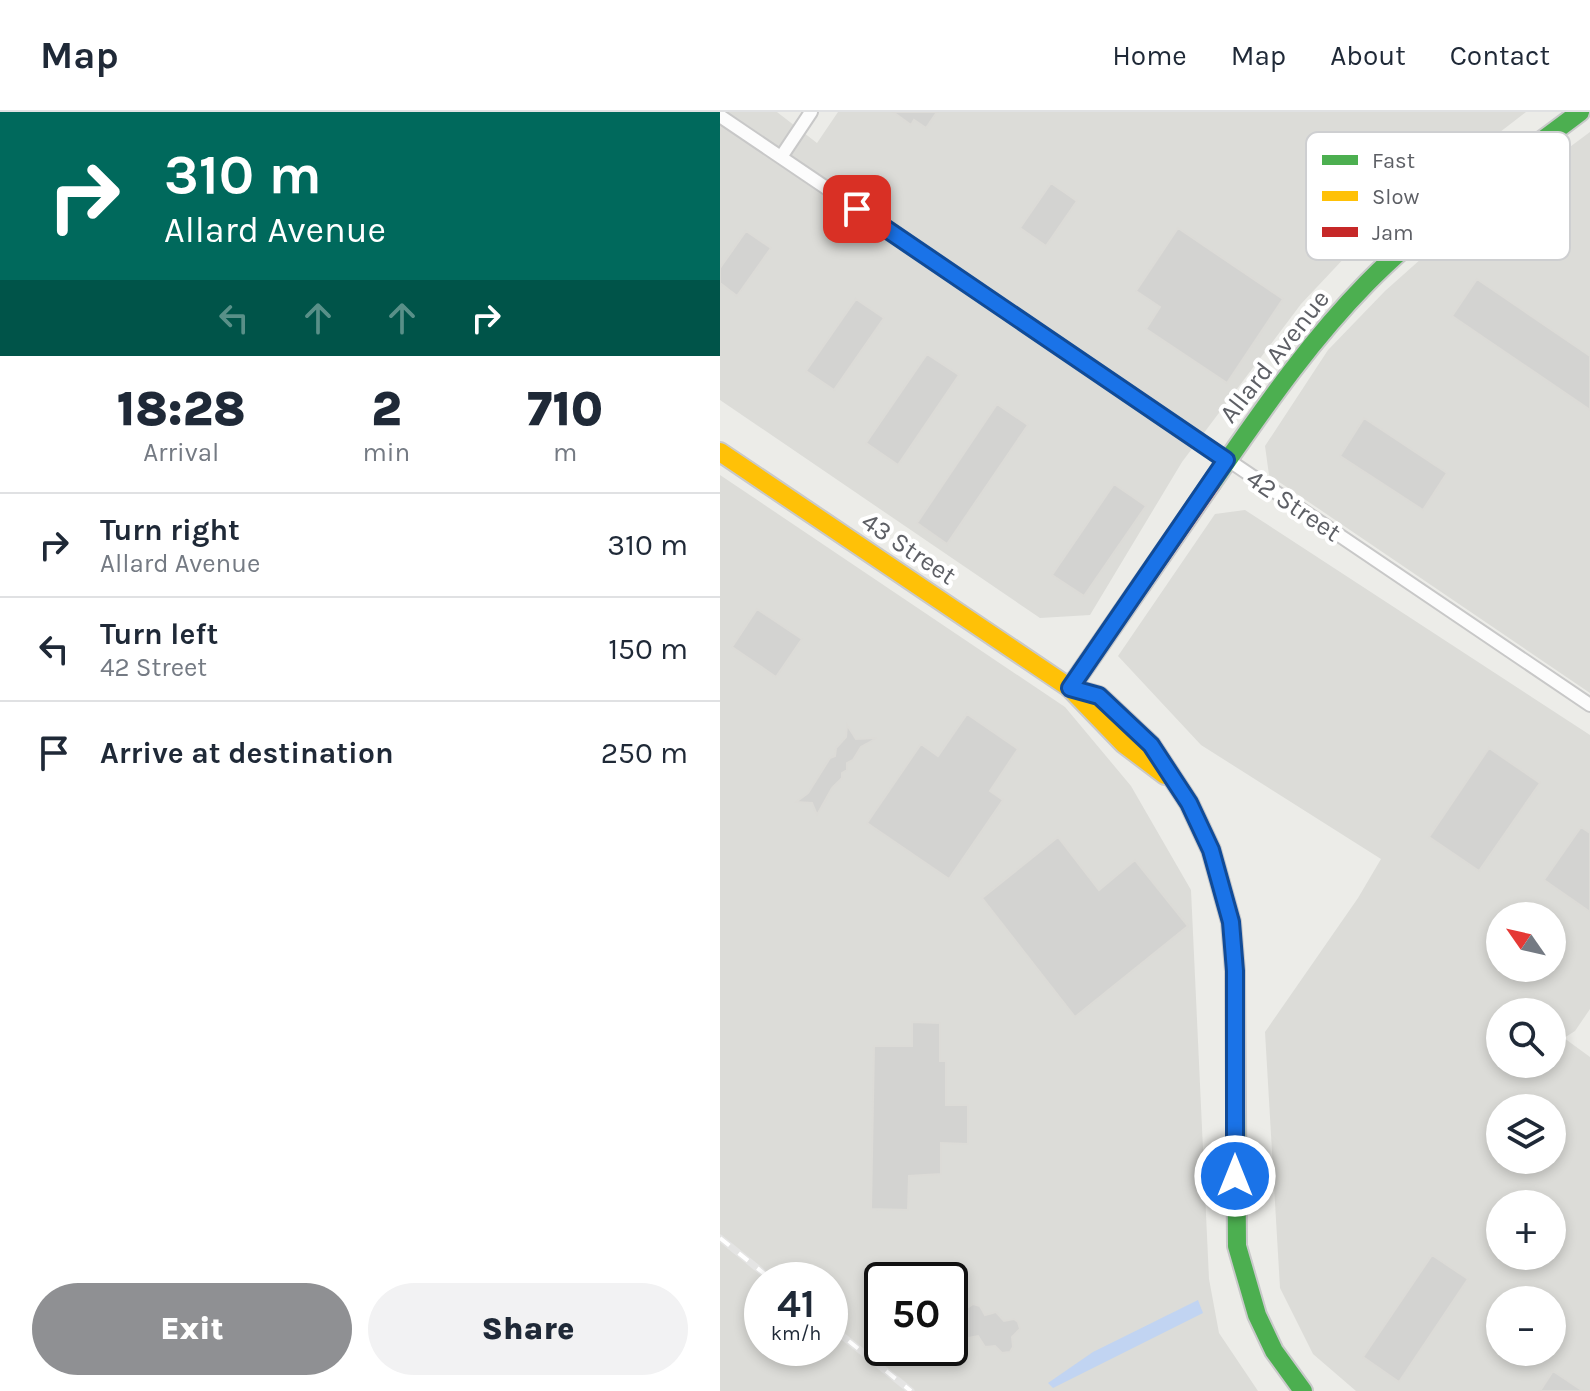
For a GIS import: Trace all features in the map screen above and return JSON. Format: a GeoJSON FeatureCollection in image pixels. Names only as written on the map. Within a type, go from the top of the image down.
{"type":"FeatureCollection","features":[{"type":"Feature","properties":{"kind":"main road","name":"Allard Avenue"},"geometry":{"type":"LineString","coordinates":[[1554,132],[1580,112]]}},
{"type":"Feature","properties":{"kind":"main road","name":"Allard Avenue"},"geometry":{"type":"LineString","coordinates":[[1070,688],[1289,372],[1371,279],[1393,260]]}},
{"type":"Feature","properties":{"kind":"main road","name":"43 Street"},"geometry":{"type":"LineString","coordinates":[[720,452],[1070,688],[1099,696],[1151,745],[1203,829],[1231,922],[1235,971],[1237,1246],[1257,1315],[1274,1351],[1303,1391]]}},
{"type":"Feature","properties":{"kind":"street"},"geometry":{"type":"LineString","coordinates":[[781,157],[811,112]]}},
{"type":"Feature","properties":{"kind":"street","name":"42 Street"},"geometry":{"type":"LineString","coordinates":[[720,116],[1590,705]]}},
{"type":"Feature","properties":{"kind":"shaded area"},"geometry":{"type":"Polygon","coordinates":[[[720,112],[777,112],[817,143],[838,112],[1526,112],[1500,132],[1306,132],[1306,260],[1342,260],[1301,304],[1182,462],[1090,615],[1040,618],[720,400],[720,112]]]}},
{"type":"Feature","properties":{"kind":"shaded area"},"geometry":{"type":"Polygon","coordinates":[[[1590,132],[1590,693],[1269,475],[1265,446],[1328,350],[1420,260],[1570,260],[1570,147],[1590,132]]]}},
{"type":"Feature","properties":{"kind":"shaded area"},"geometry":{"type":"Polygon","coordinates":[[[720,475],[1065,707],[1131,786],[1191,890],[1209,1279],[1219,1333],[1258,1391],[720,1391],[720,475]]]}},
{"type":"Feature","properties":{"kind":"shaded area"},"geometry":{"type":"Polygon","coordinates":[[[1245,510],[1590,735],[1590,1009],[1575,1031],[1566,1037],[1566,998],[1486,998],[1486,1078],[1566,1078],[1566,1039],[1590,1057],[1590,1391],[1356,1391],[1313,1354],[1280,1288],[1265,1032],[1358,898],[1381,859],[1201,745],[1118,656],[1215,514],[1245,510]]]}},
{"type":"Feature","properties":{"kind":"water"},"geometry":{"type":"Polygon","coordinates":[[[1198,1300],[1203,1313],[1053,1388],[1048,1383],[1093,1352],[1198,1300]]]}},
{"type":"Feature","properties":{"kind":"building"},"geometry":{"type":"Polygon","coordinates":[[[893,112],[937,112],[926,128],[914,120],[911,125],[893,112]]]}},
{"type":"Feature","properties":{"kind":"building"},"geometry":{"type":"Polygon","coordinates":[[[1051,183],[1077,201],[1046,246],[1020,228],[1051,183]]]}},
{"type":"Feature","properties":{"kind":"building"},"geometry":{"type":"Polygon","coordinates":[[[1178,228],[1283,299],[1227,383],[1146,329],[1160,307],[1136,291],[1178,228]]]}},
{"type":"Feature","properties":{"kind":"building"},"geometry":{"type":"Polygon","coordinates":[[[746,231],[771,248],[737,296],[720,283],[720,268],[746,231]]]}},
{"type":"Feature","properties":{"kind":"building"},"geometry":{"type":"Polygon","coordinates":[[[1477,279],[1590,356],[1590,410],[1452,316],[1477,279]]]}},
{"type":"Feature","properties":{"kind":"building"},"geometry":{"type":"Polygon","coordinates":[[[856,299],[884,318],[834,390],[806,371],[856,299]]]}},
{"type":"Feature","properties":{"kind":"building"},"geometry":{"type":"Polygon","coordinates":[[[927,354],[959,375],[898,465],[866,443],[927,354]]]}},
{"type":"Feature","properties":{"kind":"building"},"geometry":{"type":"Polygon","coordinates":[[[997,404],[1028,425],[947,544],[917,523],[997,404]]]}},
{"type":"Feature","properties":{"kind":"building"},"geometry":{"type":"Polygon","coordinates":[[[1364,418],[1447,473],[1423,510],[1340,456],[1364,418]]]}},
{"type":"Feature","properties":{"kind":"building"},"geometry":{"type":"Polygon","coordinates":[[[1114,484],[1146,506],[1084,596],[1052,575],[1114,484]]]}},
{"type":"Feature","properties":{"kind":"building"},"geometry":{"type":"Polygon","coordinates":[[[757,609],[802,639],[776,677],[732,647],[757,609]]]}},
{"type":"Feature","properties":{"kind":"building"},"geometry":{"type":"Polygon","coordinates":[[[967,714],[1018,749],[990,791],[1003,800],[949,879],[867,823],[921,744],[938,756],[967,714]]]}},
{"type":"Feature","properties":{"kind":"building"},"geometry":{"type":"Polygon","coordinates":[[[847,725],[856,739],[877,738],[861,747],[853,760],[847,763],[847,770],[832,788],[817,815],[812,803],[796,802],[808,793],[830,758],[835,756],[836,748],[846,737],[847,725]]]}},
{"type":"Feature","properties":{"kind":"building"},"geometry":{"type":"Polygon","coordinates":[[[1489,748],[1540,783],[1479,871],[1429,837],[1489,748]]]}},
{"type":"Feature","properties":{"kind":"building"},"geometry":{"type":"Polygon","coordinates":[[[1581,827],[1590,833],[1590,912],[1544,880],[1581,827]]]}},
{"type":"Feature","properties":{"kind":"building"},"geometry":{"type":"Polygon","coordinates":[[[1058,837],[1099,890],[1135,860],[1188,926],[1075,1017],[982,898],[1058,837]]]}},
{"type":"Feature","properties":{"kind":"building"},"geometry":{"type":"Polygon","coordinates":[[[912,1022],[940,1023],[940,1061],[946,1061],[946,1105],[968,1105],[968,1144],[941,1143],[941,1174],[909,1176],[908,1210],[871,1209],[874,1046],[912,1046],[912,1022]]]}},
{"type":"Feature","properties":{"kind":"building"},"geometry":{"type":"Polygon","coordinates":[[[1432,1255],[1468,1279],[1399,1382],[1363,1357],[1432,1255]]]}},
{"type":"Feature","properties":{"kind":"building"},"geometry":{"type":"Polygon","coordinates":[[[973,1304],[980,1306],[985,1315],[996,1312],[1004,1321],[1014,1319],[1018,1322],[1020,1329],[1012,1337],[1010,1352],[1002,1353],[995,1346],[985,1347],[978,1336],[968,1338],[968,1307],[973,1304]]]}},
{"type":"Feature","properties":{"kind":"building"},"geometry":{"type":"Polygon","coordinates":[[[1553,1371],[1583,1391],[1540,1391],[1553,1371]]]}},
{"type":"Feature","properties":{"kind":"railway"},"geometry":{"type":"LineString","coordinates":[[720,1238],[750,1262]]}},
{"type":"Feature","properties":{"kind":"railway"},"geometry":{"type":"LineString","coordinates":[[848,1340],[911,1391]]}},
{"type":"Feature","properties":{"kind":"traffic: fast"},"geometry":{"type":"LineString","coordinates":[[1553,132],[1580,112]]}},
{"type":"Feature","properties":{"kind":"traffic: fast"},"geometry":{"type":"LineString","coordinates":[[1211,484],[1304,355],[1345,306],[1391,260]]}},
{"type":"Feature","properties":{"kind":"traffic: fast"},"geometry":{"type":"LineString","coordinates":[[1070,688],[1099,696],[1151,745],[1189,803],[1211,850],[1231,922],[1235,971],[1237,1246],[1257,1315],[1274,1351],[1303,1391]]}},
{"type":"Feature","properties":{"kind":"traffic: slow"},"geometry":{"type":"LineString","coordinates":[[720,452],[1070,688],[1124,744],[1165,775]]}},
{"type":"Feature","properties":{"kind":"traffic: jam"},"geometry":{"type":"LineString","coordinates":[[1070,688],[1211,484]]}},
{"type":"Feature","properties":{"kind":"route"},"geometry":{"type":"LineString","coordinates":[[857,209],[1226,460],[1070,688],[1099,696],[1151,745],[1189,803],[1211,850],[1231,922],[1235,971],[1235,1176]]}}]}
